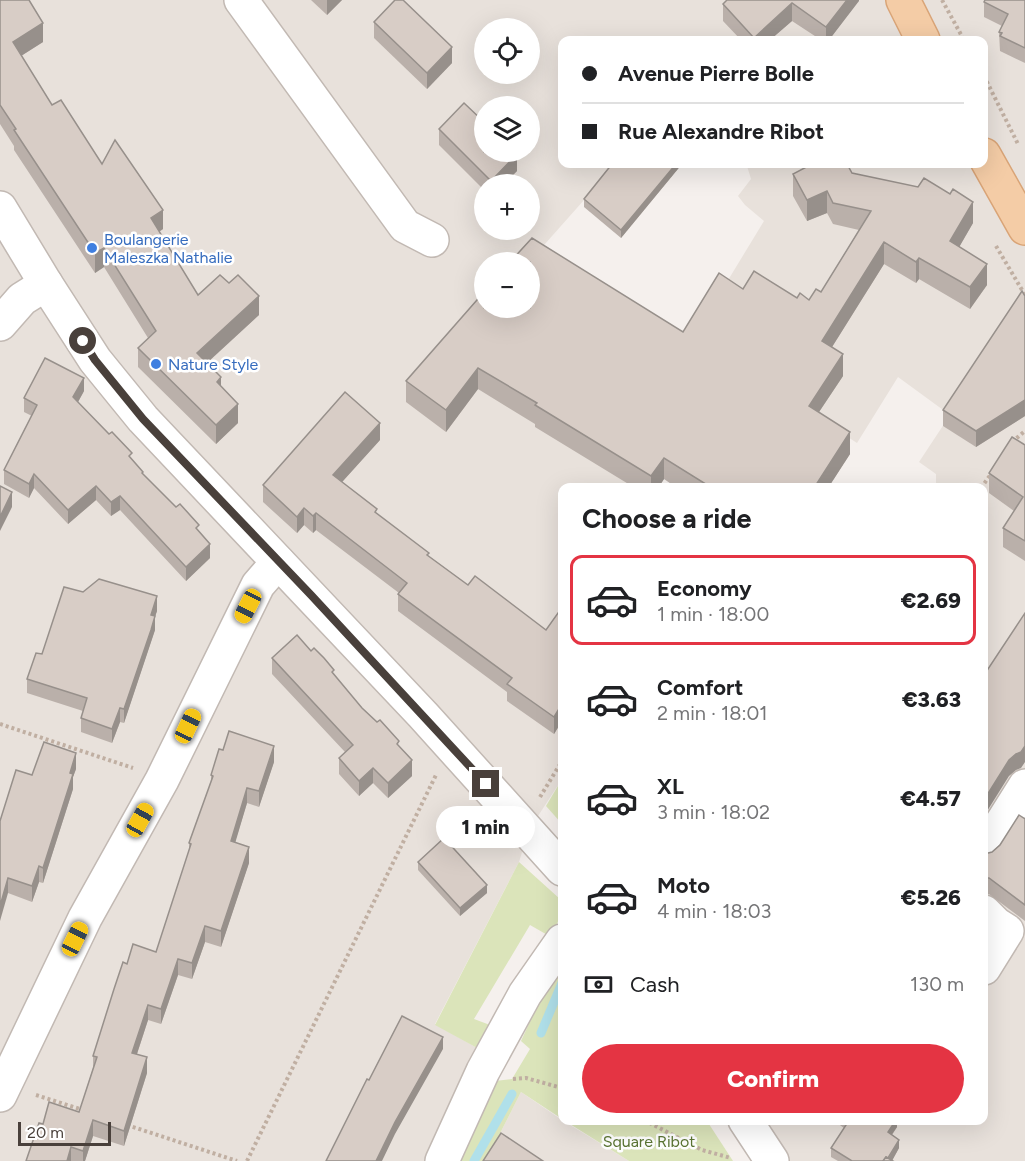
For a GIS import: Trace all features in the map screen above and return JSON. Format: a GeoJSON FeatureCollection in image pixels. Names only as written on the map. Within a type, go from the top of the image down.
{"type":"FeatureCollection","features":[{"type":"Feature","properties":{"kind":"main road"},"geometry":{"type":"LineString","coordinates":[[903,0],[921,36]]}},
{"type":"Feature","properties":{"kind":"main road"},"geometry":{"type":"LineString","coordinates":[[988,162],[1025,228]]}},
{"type":"Feature","properties":{"kind":"street"},"geometry":{"type":"LineString","coordinates":[[241,0],[405,226],[432,240]]}},
{"type":"Feature","properties":{"kind":"street"},"geometry":{"type":"LineString","coordinates":[[0,208],[95,360],[143,419],[343,629],[558,864]]}},
{"type":"Feature","properties":{"kind":"street"},"geometry":{"type":"LineString","coordinates":[[0,324],[22,299],[46,284]]}},
{"type":"Feature","properties":{"kind":"street"},"geometry":{"type":"LineString","coordinates":[[3,1089],[85,918],[162,780],[258,585],[278,562]]}},
{"type":"Feature","properties":{"kind":"street"},"geometry":{"type":"LineString","coordinates":[[988,846],[1025,786]]}},
{"type":"Feature","properties":{"kind":"street"},"geometry":{"type":"LineString","coordinates":[[988,916],[1007,931],[988,962]]}},
{"type":"Feature","properties":{"kind":"street"},"geometry":{"type":"LineString","coordinates":[[442,1161],[483,1071],[525,994],[558,947]]}},
{"type":"Feature","properties":{"kind":"street"},"geometry":{"type":"LineString","coordinates":[[748,1125],[772,1161]]}},
{"type":"Feature","properties":{"kind":"path"},"geometry":{"type":"LineString","coordinates":[[942,0],[962,36]]}},
{"type":"Feature","properties":{"kind":"path"},"geometry":{"type":"LineString","coordinates":[[988,84],[1020,147]]}},
{"type":"Feature","properties":{"kind":"path"},"geometry":{"type":"LineString","coordinates":[[1009,448],[1015,438],[1025,431]]}},
{"type":"Feature","properties":{"kind":"path"},"geometry":{"type":"LineString","coordinates":[[984,483],[996,466]]}},
{"type":"Feature","properties":{"kind":"path"},"geometry":{"type":"LineString","coordinates":[[0,724],[134,768],[162,780]]}},
{"type":"Feature","properties":{"kind":"path"},"geometry":{"type":"LineString","coordinates":[[247,1161],[436,773],[454,751]]}},
{"type":"Feature","properties":{"kind":"path"},"geometry":{"type":"LineString","coordinates":[[516,817],[539,799],[558,768]]}},
{"type":"Feature","properties":{"kind":"path"},"geometry":{"type":"LineString","coordinates":[[483,1071],[495,1081],[526,1078],[558,1087]]}},
{"type":"Feature","properties":{"kind":"path"},"geometry":{"type":"LineString","coordinates":[[3,1089],[87,1112]]}},
{"type":"Feature","properties":{"kind":"path"},"geometry":{"type":"LineString","coordinates":[[120,1122],[237,1161]]}},
{"type":"Feature","properties":{"kind":"path"},"geometry":{"type":"LineString","coordinates":[[654,1125],[702,1150],[733,1161]]}},
{"type":"Feature","properties":{"kind":"shaded area"},"geometry":{"type":"Polygon","coordinates":[[[0,0],[1025,0],[1025,1161],[772,1161],[748,1125],[988,1125],[988,483],[936,483],[936,474],[919,462],[950,415],[898,377],[857,443],[817,417],[719,295],[764,221],[738,196],[751,179],[748,168],[988,168],[988,36],[558,36],[558,168],[612,168],[538,252],[474,252],[474,318],[494,318],[652,483],[558,483],[558,785],[529,830],[519,862],[435,1024],[479,1049],[442,1161],[0,1161],[0,0]]]}},
{"type":"Feature","properties":{"kind":"shaded area"},"geometry":{"type":"Polygon","coordinates":[[[521,1092],[558,1117],[558,1125],[570,1125],[629,1161],[486,1161],[521,1092]]]}},
{"type":"Feature","properties":{"kind":"green space"},"geometry":{"type":"Polygon","coordinates":[[[558,786],[558,820],[546,806],[558,786]]]}},
{"type":"Feature","properties":{"kind":"green space"},"geometry":{"type":"Polygon","coordinates":[[[519,862],[558,897],[558,921],[551,937],[530,925],[474,1019],[490,1025],[479,1049],[435,1025],[519,862]]]}},
{"type":"Feature","properties":{"kind":"green space"},"geometry":{"type":"Polygon","coordinates":[[[558,967],[558,1116],[521,1092],[486,1161],[459,1161],[495,1081],[512,1079],[530,1049],[521,1041],[550,978],[558,967]]]}},
{"type":"Feature","properties":{"kind":"green space","name":"Square Ribot"},"geometry":{"type":"Polygon","coordinates":[[[571,1125],[710,1125],[733,1161],[629,1161],[571,1125]]]}},
{"type":"Feature","properties":{"kind":"building"},"geometry":{"type":"Polygon","coordinates":[[[0,0],[29,0],[43,23],[13,42],[52,105],[61,100],[102,164],[115,140],[163,210],[151,218],[198,295],[220,275],[229,283],[238,275],[259,296],[197,353],[221,377],[217,382],[238,404],[216,425],[138,348],[156,331],[104,248],[95,253],[0,105],[0,0]]]}},
{"type":"Feature","properties":{"kind":"building"},"geometry":{"type":"Polygon","coordinates":[[[395,0],[403,0],[452,47],[427,73],[374,22],[395,0]]]}},
{"type":"Feature","properties":{"kind":"building"},"geometry":{"type":"Polygon","coordinates":[[[727,0],[847,0],[826,27],[792,3],[756,36],[752,36],[723,4],[727,0]]]}},
{"type":"Feature","properties":{"kind":"building"},"geometry":{"type":"Polygon","coordinates":[[[985,0],[1025,0],[1025,48],[1000,36],[1002,33],[999,32],[1008,14],[984,2],[985,0]]]}},
{"type":"Feature","properties":{"kind":"building"},"geometry":{"type":"Polygon","coordinates":[[[464,103],[474,112],[474,162],[509,162],[498,174],[484,174],[439,129],[464,103]]]}},
{"type":"Feature","properties":{"kind":"building"},"geometry":{"type":"Polygon","coordinates":[[[609,168],[673,168],[621,230],[584,199],[609,168]]]}},
{"type":"Feature","properties":{"kind":"building"},"geometry":{"type":"Polygon","coordinates":[[[804,168],[849,168],[852,173],[918,187],[924,178],[950,194],[953,189],[973,202],[950,241],[987,264],[970,287],[919,258],[916,262],[884,242],[822,341],[843,354],[809,406],[850,432],[817,483],[704,483],[664,458],[651,476],[478,368],[446,410],[406,381],[474,303],[474,318],[540,318],[540,252],[519,252],[530,240],[535,240],[683,332],[719,273],[743,289],[754,271],[797,298],[800,293],[809,300],[816,289],[821,292],[871,211],[833,203],[827,191],[807,200],[793,174],[804,168]]]}},
{"type":"Feature","properties":{"kind":"building"},"geometry":{"type":"Polygon","coordinates":[[[1022,291],[1025,296],[1025,400],[976,431],[943,410],[1022,291]]]}},
{"type":"Feature","properties":{"kind":"building"},"geometry":{"type":"Polygon","coordinates":[[[45,358],[84,378],[73,397],[109,434],[112,432],[132,453],[129,456],[142,473],[176,507],[180,504],[199,525],[196,528],[210,544],[186,567],[120,496],[111,502],[96,486],[68,510],[34,474],[29,484],[4,470],[37,405],[24,398],[45,358]]]}},
{"type":"Feature","properties":{"kind":"building"},"geometry":{"type":"Polygon","coordinates":[[[345,392],[380,423],[333,475],[377,509],[375,512],[429,553],[427,555],[468,585],[475,576],[546,630],[558,613],[558,710],[554,717],[507,684],[512,678],[398,594],[407,583],[316,513],[313,516],[304,508],[297,517],[263,485],[345,392]]]}},
{"type":"Feature","properties":{"kind":"building"},"geometry":{"type":"Polygon","coordinates":[[[1012,437],[1025,445],[1025,541],[1003,528],[1023,497],[989,473],[1012,437]]]}},
{"type":"Feature","properties":{"kind":"building"},"geometry":{"type":"Polygon","coordinates":[[[0,486],[12,492],[0,517],[0,486]]]}},
{"type":"Feature","properties":{"kind":"building"},"geometry":{"type":"Polygon","coordinates":[[[99,579],[157,596],[151,615],[155,616],[151,630],[124,709],[120,708],[112,729],[81,718],[87,698],[27,679],[36,653],[42,654],[64,587],[83,592],[99,579]]]}},
{"type":"Feature","properties":{"kind":"building"},"geometry":{"type":"Polygon","coordinates":[[[1025,613],[1025,746],[1021,752],[1009,760],[988,794],[988,669],[1025,613]]]}},
{"type":"Feature","properties":{"kind":"building"},"geometry":{"type":"Polygon","coordinates":[[[297,635],[311,651],[314,648],[324,658],[334,670],[332,672],[362,708],[377,722],[380,720],[412,760],[388,783],[373,768],[359,781],[339,758],[353,745],[272,658],[297,635]]]}},
{"type":"Feature","properties":{"kind":"building"},"geometry":{"type":"Polygon","coordinates":[[[229,731],[274,746],[259,791],[247,788],[231,841],[249,847],[221,931],[205,926],[192,963],[178,959],[161,1009],[148,1005],[132,1053],[147,1057],[124,1131],[93,1120],[83,1151],[71,1147],[67,1161],[26,1161],[39,1123],[43,1124],[49,1102],[79,1112],[97,1057],[93,1056],[114,989],[123,962],[127,964],[133,944],[156,952],[191,844],[189,843],[213,776],[211,775],[219,749],[223,750],[229,731]]]}},
{"type":"Feature","properties":{"kind":"building"},"geometry":{"type":"Polygon","coordinates":[[[44,742],[76,753],[70,773],[73,774],[43,868],[39,866],[32,886],[8,878],[0,906],[0,821],[16,770],[32,775],[44,742]]]}},
{"type":"Feature","properties":{"kind":"building"},"geometry":{"type":"Polygon","coordinates":[[[1019,815],[1025,819],[1025,905],[988,878],[988,853],[1000,845],[1019,815]]]}},
{"type":"Feature","properties":{"kind":"building"},"geometry":{"type":"Polygon","coordinates":[[[444,838],[487,885],[460,908],[418,862],[444,838]]]}},
{"type":"Feature","properties":{"kind":"building"},"geometry":{"type":"Polygon","coordinates":[[[402,1016],[443,1037],[395,1122],[376,1161],[326,1161],[367,1079],[369,1080],[402,1016]]]}},
{"type":"Feature","properties":{"kind":"building"},"geometry":{"type":"Polygon","coordinates":[[[846,1125],[893,1125],[888,1132],[899,1140],[888,1158],[886,1157],[883,1161],[852,1161],[831,1148],[846,1125]]]}},
{"type":"Feature","properties":{"kind":"building"},"geometry":{"type":"Polygon","coordinates":[[[501,1133],[543,1161],[483,1161],[501,1133]]]}},
{"type":"Feature","properties":{"kind":"waterway"},"geometry":{"type":"LineString","coordinates":[[541,1033],[558,993]]}},
{"type":"Feature","properties":{"kind":"waterway"},"geometry":{"type":"LineString","coordinates":[[474,1161],[512,1094]]}},
{"type":"Feature","properties":{"kind":"place","name":"Boulangerie Maleszka Nathalie"},"geometry":{"type":"Point","coordinates":[92,248]}},
{"type":"Feature","properties":{"kind":"place","name":"Nature Style"},"geometry":{"type":"Point","coordinates":[156,364]}},
{"type":"Feature","properties":{"kind":"route"},"geometry":{"type":"LineString","coordinates":[[83,341],[95,360],[143,419],[311,595],[486,784]]}}]}
